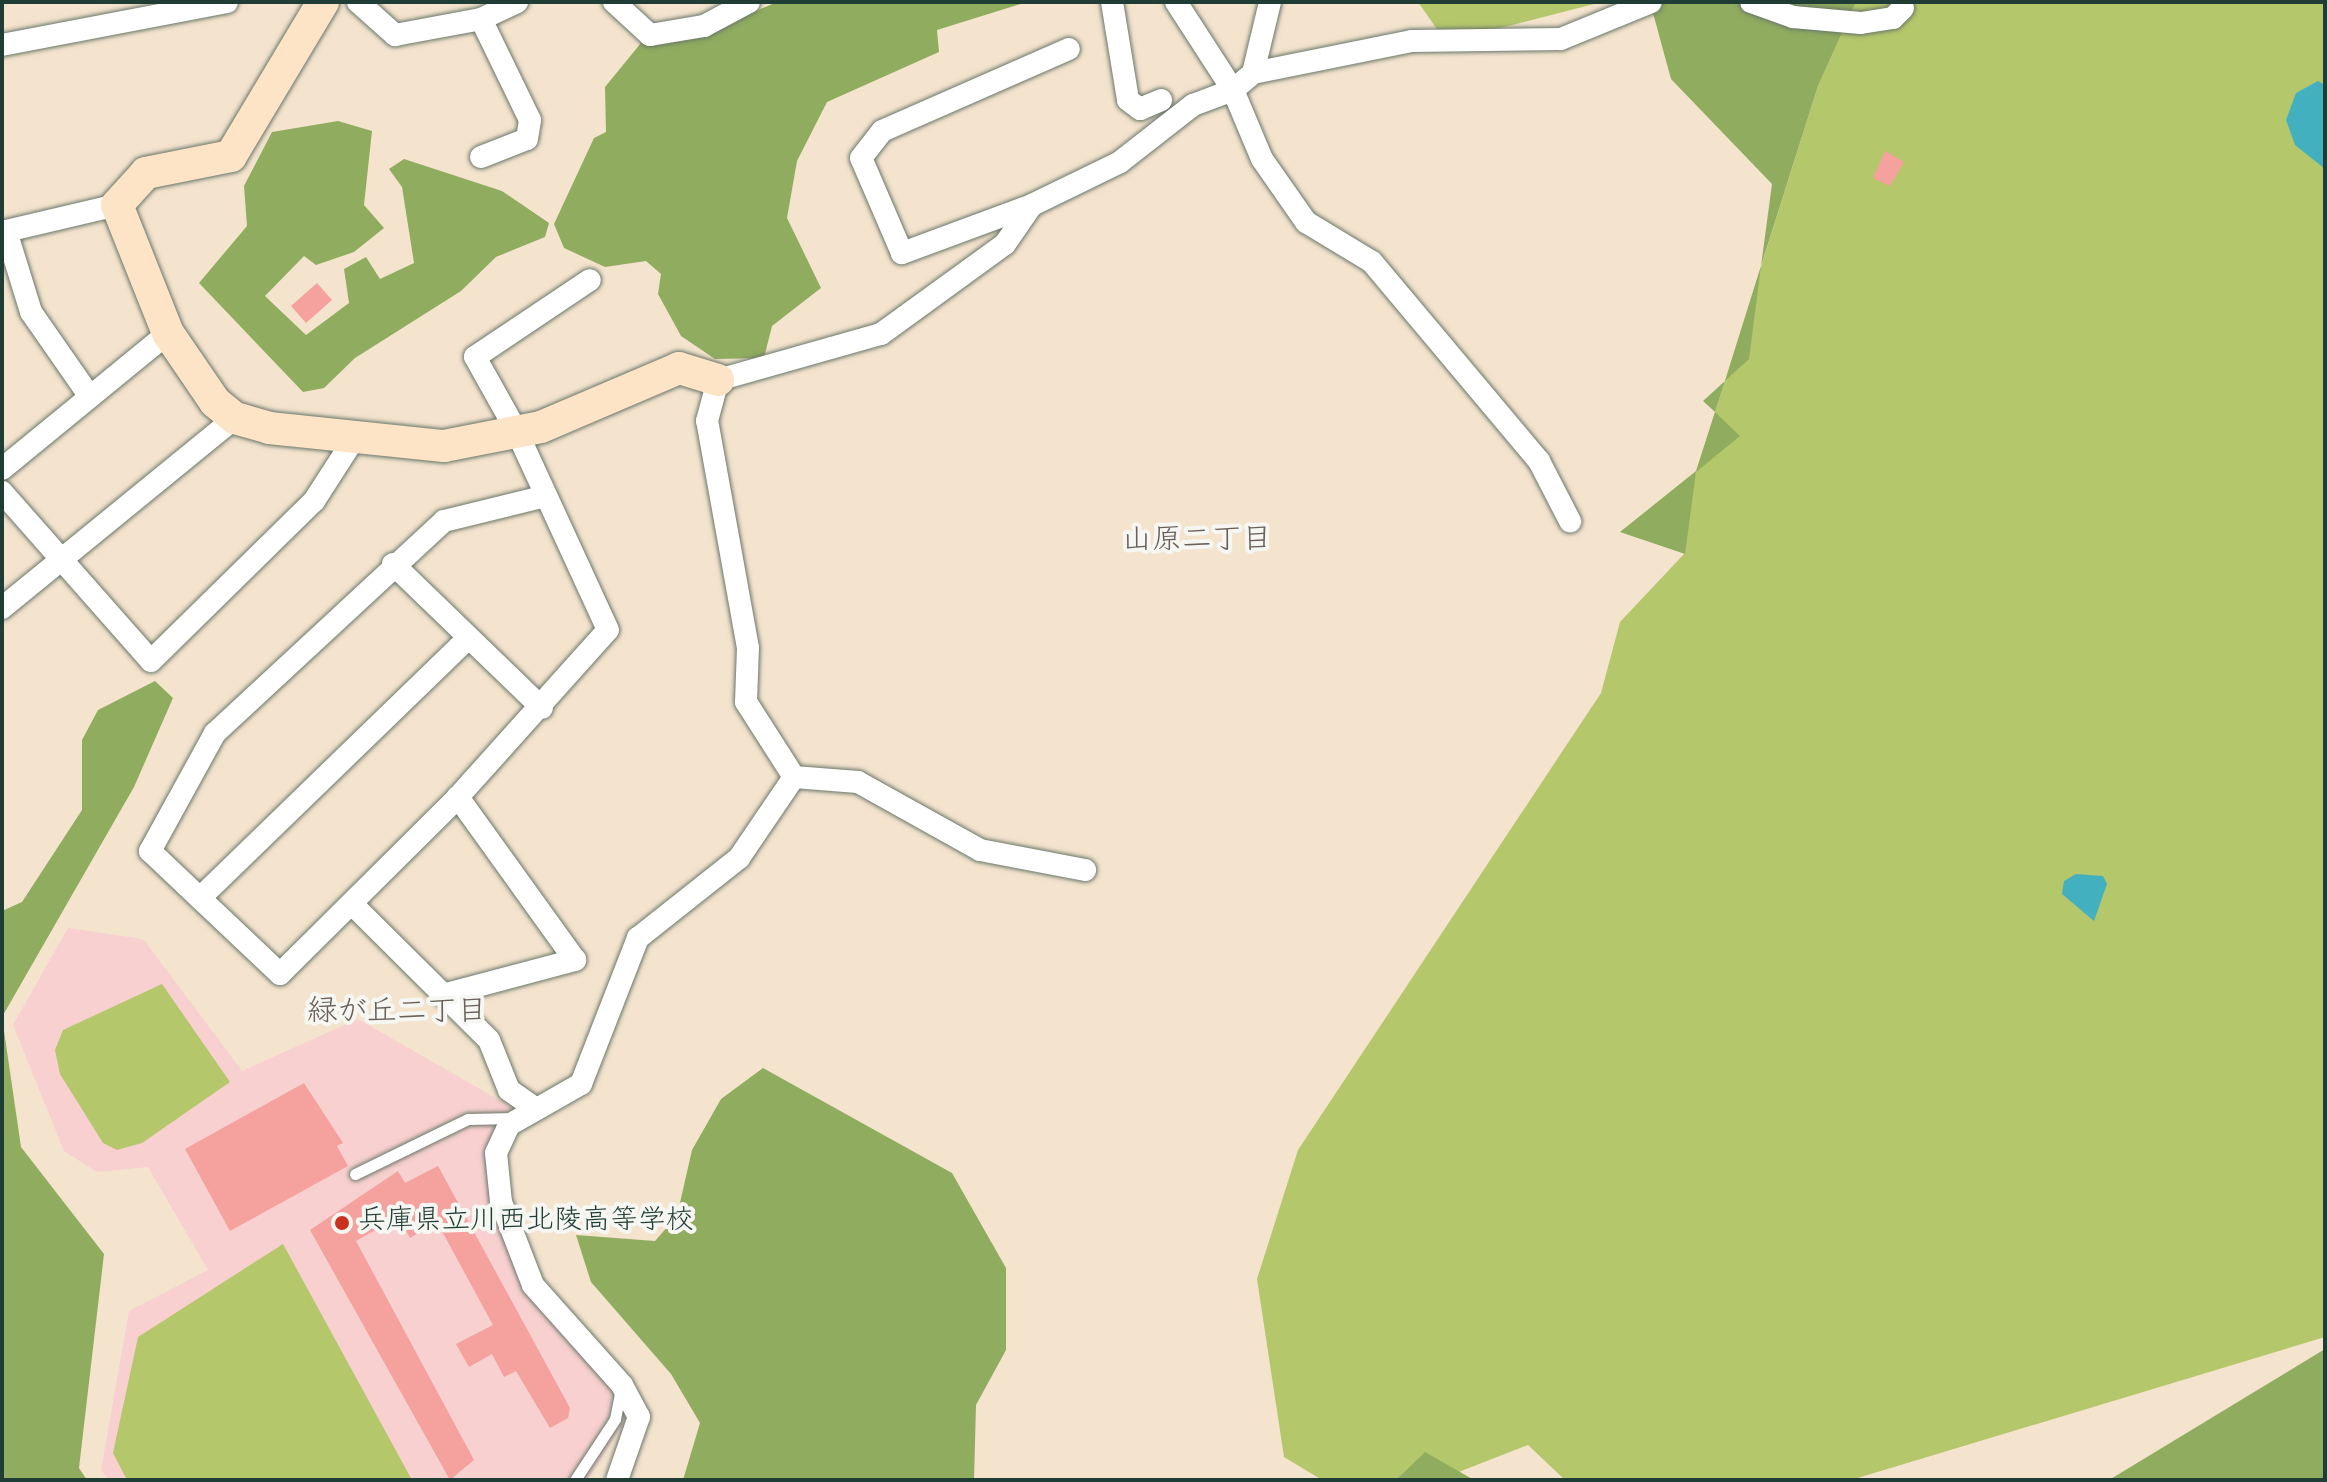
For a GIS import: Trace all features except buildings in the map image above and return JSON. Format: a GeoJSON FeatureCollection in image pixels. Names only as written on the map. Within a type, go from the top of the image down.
{"type":"FeatureCollection","features":[{"type":"Feature","properties":{"kind":"street"},"geometry":{"type":"LineString","coordinates":[[2,45],[227,2]]}},
{"type":"Feature","properties":{"kind":"street"},"geometry":{"type":"LineString","coordinates":[[90,397],[31,312],[4,232],[117,205],[146,173],[231,156],[323,2]]}},
{"type":"Feature","properties":{"kind":"street"},"geometry":{"type":"LineString","coordinates":[[358,2],[395,35],[481,19],[517,2]]}},
{"type":"Feature","properties":{"kind":"street"},"geometry":{"type":"LineString","coordinates":[[614,2],[650,35],[704,26],[749,2]]}},
{"type":"Feature","properties":{"kind":"street"},"geometry":{"type":"LineString","coordinates":[[1112,2],[1128,100],[1140,109],[1161,100]]}},
{"type":"Feature","properties":{"kind":"street"},"geometry":{"type":"LineString","coordinates":[[1176,2],[1233,90],[1262,159],[1306,222],[1372,262],[1539,461],[1570,521]]}},
{"type":"Feature","properties":{"kind":"street"},"geometry":{"type":"LineString","coordinates":[[1253,73],[1270,2]]}},
{"type":"Feature","properties":{"kind":"street"},"geometry":{"type":"LineString","coordinates":[[1069,49],[882,131],[861,158],[902,253],[1032,205],[1120,162],[1193,105],[1233,90],[1253,73],[1412,41],[1561,39],[1651,2]]}},
{"type":"Feature","properties":{"kind":"street"},"geometry":{"type":"LineString","coordinates":[[1751,2],[1793,17],[1861,23],[1893,18],[1903,8]]}},
{"type":"Feature","properties":{"kind":"street"},"geometry":{"type":"LineString","coordinates":[[481,19],[530,120],[527,139],[481,157]]}},
{"type":"Feature","properties":{"kind":"street"},"geometry":{"type":"LineString","coordinates":[[117,205],[168,333],[198,383],[235,418],[352,442],[444,446],[517,432],[679,368],[718,380],[881,334],[1005,244],[1032,205]]}},
{"type":"Feature","properties":{"kind":"street"},"geometry":{"type":"LineString","coordinates":[[546,496],[444,521],[393,564],[215,733],[150,851],[280,974],[354,906],[458,797],[542,708],[608,630],[517,432],[475,357],[590,280]]}},
{"type":"Feature","properties":{"kind":"street"},"geometry":{"type":"LineString","coordinates":[[3,466],[168,333]]}},
{"type":"Feature","properties":{"kind":"street"},"geometry":{"type":"LineString","coordinates":[[718,380],[707,421],[748,648],[746,702],[794,777]]}},
{"type":"Feature","properties":{"kind":"street"},"geometry":{"type":"LineString","coordinates":[[2,608],[64,563],[235,418]]}},
{"type":"Feature","properties":{"kind":"street"},"geometry":{"type":"LineString","coordinates":[[2,492],[151,661],[314,501],[352,442]]}},
{"type":"Feature","properties":{"kind":"street"},"geometry":{"type":"LineString","coordinates":[[393,564],[466,640],[542,708]]}},
{"type":"Feature","properties":{"kind":"street"},"geometry":{"type":"LineString","coordinates":[[200,898],[466,640]]}},
{"type":"Feature","properties":{"kind":"street"},"geometry":{"type":"LineString","coordinates":[[794,777],[858,782],[980,850],[1085,870]]}},
{"type":"Feature","properties":{"kind":"street"},"geometry":{"type":"LineString","coordinates":[[617,1480],[639,1417],[622,1385],[533,1285],[513,1242],[496,1153],[502,1134],[526,1113],[581,1084],[638,938],[739,858],[794,777]]}},
{"type":"Feature","properties":{"kind":"street"},"geometry":{"type":"LineString","coordinates":[[443,995],[575,960],[458,797]]}},
{"type":"Feature","properties":{"kind":"street"},"geometry":{"type":"LineString","coordinates":[[354,906],[489,1040],[509,1090],[526,1113]]}},
{"type":"Feature","properties":{"kind":"lane"},"geometry":{"type":"LineString","coordinates":[[355,1174],[468,1119],[526,1113]]}},
{"type":"Feature","properties":{"kind":"lane"},"geometry":{"type":"LineString","coordinates":[[575,1480],[615,1419],[622,1385]]}},
{"type":"Feature","properties":{"kind":"shaded area","name":"兵庫県立川西北陵高等学校"},"geometry":{"type":"Polygon","coordinates":[[[68,928],[143,939],[242,1071],[358,1019],[515,1109],[492,1134],[489,1175],[521,1280],[623,1394],[623,1424],[588,1480],[109,1480],[101,1470],[129,1311],[208,1270],[148,1167],[97,1172],[64,1151],[13,1025],[68,928]]]}},
{"type":"Feature","properties":{"kind":"green space"},"geometry":{"type":"Polygon","coordinates":[[[777,2],[1027,2],[937,30],[939,52],[827,102],[797,161],[787,218],[821,288],[772,326],[764,358],[715,359],[681,336],[658,294],[661,274],[646,261],[605,267],[564,248],[554,224],[594,138],[606,132],[605,87],[641,43],[707,32],[777,2]]]}},
{"type":"Feature","properties":{"kind":"green space"},"geometry":{"type":"Polygon","coordinates":[[[1418,2],[1602,2],[1446,42],[1418,2]]]}},
{"type":"Feature","properties":{"kind":"green space"},"geometry":{"type":"Polygon","coordinates":[[[1650,2],[1856,2],[1818,86],[1761,266],[1772,184],[1671,79],[1650,2]]]}},
{"type":"Feature","properties":{"kind":"green space"},"geometry":{"type":"Polygon","coordinates":[[[1856,2],[2325,2],[2325,1337],[1851,1480],[1565,1480],[1528,1445],[1438,1480],[1322,1480],[1284,1457],[1257,1279],[1298,1150],[1601,693],[1620,622],[1684,554],[1688,498],[1818,86],[1856,2]]]}},
{"type":"Feature","properties":{"kind":"green space"},"geometry":{"type":"Polygon","coordinates":[[[338,121],[372,131],[364,205],[384,228],[354,252],[316,265],[304,256],[265,296],[306,335],[349,303],[344,269],[366,257],[380,279],[414,263],[402,187],[389,169],[404,159],[502,191],[549,223],[545,237],[496,257],[461,291],[355,358],[324,388],[303,392],[199,283],[247,226],[244,186],[272,132],[338,121]]]}},
{"type":"Feature","properties":{"kind":"green space"},"geometry":{"type":"Polygon","coordinates":[[[1761,266],[1749,359],[1725,381],[1761,266]]]}},
{"type":"Feature","properties":{"kind":"green space"},"geometry":{"type":"Polygon","coordinates":[[[1725,381],[1715,412],[1703,401],[1725,381]]]}},
{"type":"Feature","properties":{"kind":"green space"},"geometry":{"type":"Polygon","coordinates":[[[1715,412],[1740,436],[1696,472],[1685,554],[1620,532],[1696,471],[1715,412]]]}},
{"type":"Feature","properties":{"kind":"green space"},"geometry":{"type":"Polygon","coordinates":[[[155,681],[173,698],[134,787],[2,1017],[2,911],[22,902],[82,810],[82,740],[98,710],[155,681]]]}},
{"type":"Feature","properties":{"kind":"green space"},"geometry":{"type":"Polygon","coordinates":[[[162,984],[230,1082],[142,1143],[117,1150],[103,1143],[60,1074],[55,1050],[63,1030],[162,984]]]}},
{"type":"Feature","properties":{"kind":"green space"},"geometry":{"type":"Polygon","coordinates":[[[2,1017],[21,1147],[104,1254],[79,1468],[87,1480],[2,1480],[2,1017]]]}},
{"type":"Feature","properties":{"kind":"green space"},"geometry":{"type":"Polygon","coordinates":[[[763,1068],[952,1173],[1006,1268],[1006,1350],[976,1405],[974,1480],[683,1480],[700,1423],[671,1374],[591,1282],[576,1235],[655,1241],[677,1216],[692,1150],[721,1099],[763,1068]]]}},
{"type":"Feature","properties":{"kind":"green space"},"geometry":{"type":"Polygon","coordinates":[[[283,1244],[412,1480],[127,1480],[113,1453],[138,1337],[283,1244]]]}},
{"type":"Feature","properties":{"kind":"green space"},"geometry":{"type":"Polygon","coordinates":[[[2325,1349],[2325,1480],[2109,1480],[2325,1349]]]}},
{"type":"Feature","properties":{"kind":"green space"},"geometry":{"type":"Polygon","coordinates":[[[1425,1452],[1474,1480],[1396,1480],[1425,1452]]]}},
{"type":"Feature","properties":{"kind":"water"},"geometry":{"type":"Polygon","coordinates":[[[2318,81],[2325,85],[2325,169],[2295,145],[2286,120],[2296,93],[2318,81]]]}},
{"type":"Feature","properties":{"kind":"water"},"geometry":{"type":"Polygon","coordinates":[[[2076,874],[2103,876],[2107,884],[2094,921],[2062,894],[2064,881],[2076,874]]]}},
{"type":"Feature","properties":{"kind":"place","name":"兵庫県立川西北陵高等学校"},"geometry":{"type":"Point","coordinates":[342,1223]}},
{"type":"Feature","properties":{"kind":"district","name":"山原二丁目"},"geometry":{"type":"Point","coordinates":[1197,543]}},
{"type":"Feature","properties":{"kind":"district","name":"緑が丘二丁目"},"geometry":{"type":"Point","coordinates":[397,1015]}}]}
